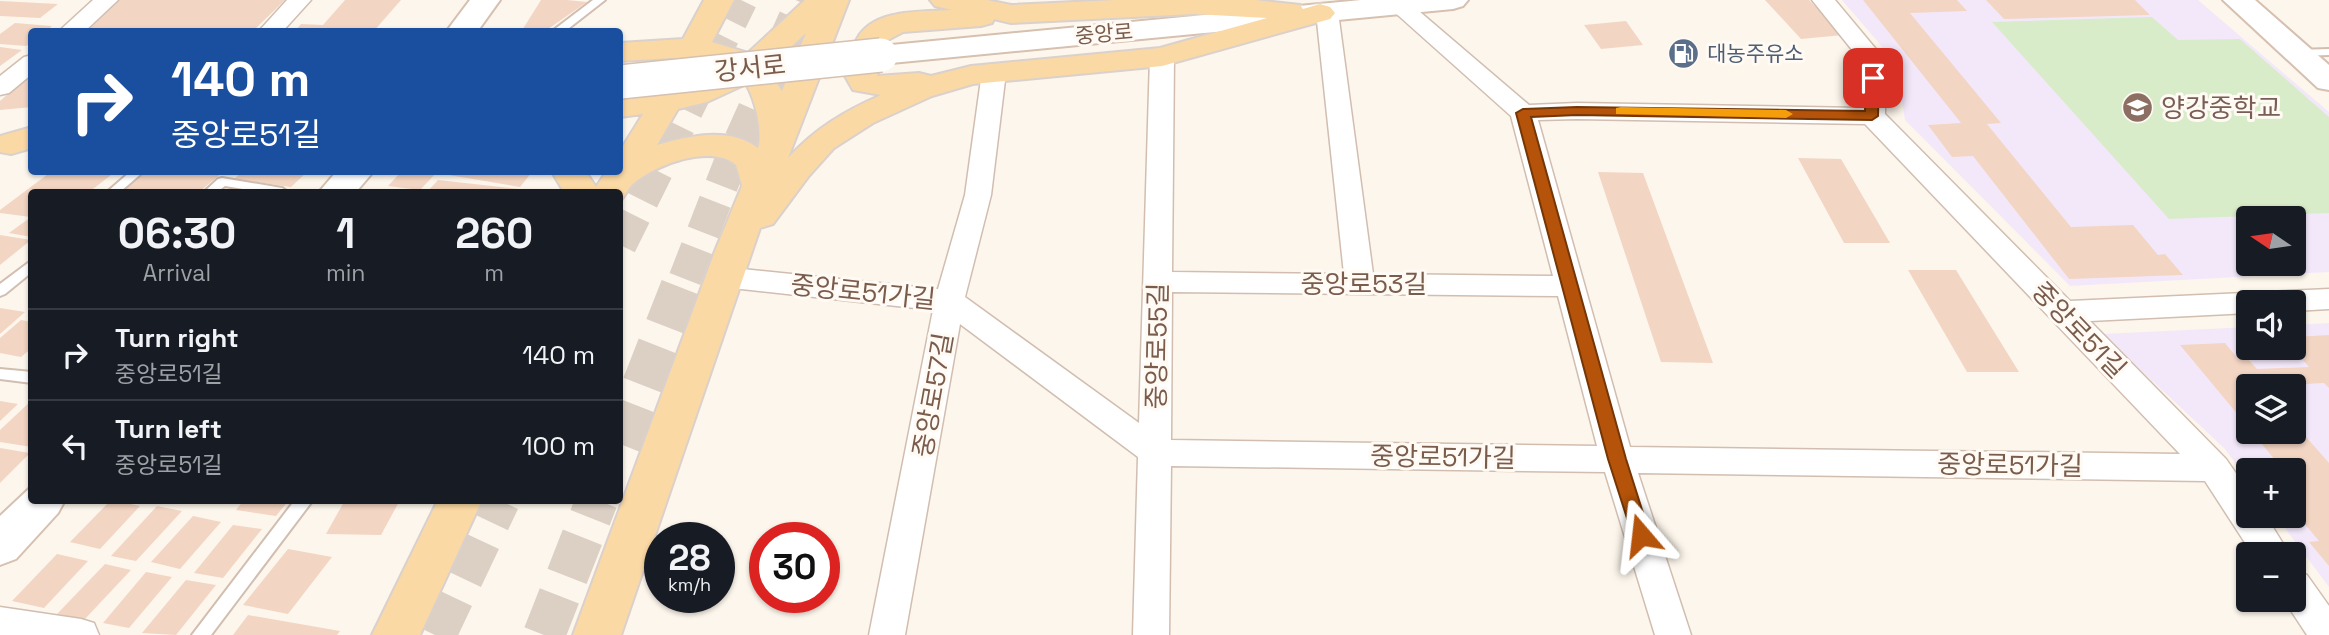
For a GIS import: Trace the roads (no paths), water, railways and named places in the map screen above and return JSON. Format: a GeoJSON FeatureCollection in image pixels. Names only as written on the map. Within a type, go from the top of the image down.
{"type":"FeatureCollection","features":[{"type":"Feature","properties":{"kind":"main road"},"geometry":{"type":"LineString","coordinates":[[464,28],[485,0]]}},
{"type":"Feature","properties":{"kind":"main road"},"geometry":{"type":"LineString","coordinates":[[623,107],[697,95],[736,76],[821,0]]}},
{"type":"Feature","properties":{"kind":"main road"},"geometry":{"type":"LineString","coordinates":[[597,635],[728,264],[834,0]]}},
{"type":"Feature","properties":{"kind":"main road"},"geometry":{"type":"LineString","coordinates":[[945,0],[1012,14]]}},
{"type":"Feature","properties":{"kind":"main road","name":"중앙로"},"geometry":{"type":"LineString","coordinates":[[881,55],[1323,13],[1394,3],[1453,0]]}},
{"type":"Feature","properties":{"kind":"main road"},"geometry":{"type":"LineString","coordinates":[[2238,0],[2329,80]]}},
{"type":"Feature","properties":{"kind":"main road"},"geometry":{"type":"LineString","coordinates":[[623,172],[656,120],[679,49],[717,3]]}},
{"type":"Feature","properties":{"kind":"main road"},"geometry":{"type":"LineString","coordinates":[[1194,5],[1323,13],[1162,57],[875,86],[864,83],[861,76],[876,33],[901,23],[1012,14],[1194,5]]}},
{"type":"Feature","properties":{"kind":"main road"},"geometry":{"type":"LineString","coordinates":[[623,52],[679,49],[720,54],[740,62],[761,81],[768,97],[776,142]]}},
{"type":"Feature","properties":{"kind":"main road","name":"강서로"},"geometry":{"type":"LineString","coordinates":[[623,82],[881,55]]}},
{"type":"Feature","properties":{"kind":"main road"},"geometry":{"type":"LineString","coordinates":[[623,64],[634,75],[623,88]]}},
{"type":"Feature","properties":{"kind":"main road"},"geometry":{"type":"LineString","coordinates":[[728,264],[796,169],[822,141],[861,116],[903,96],[920,89],[982,74]]}},
{"type":"Feature","properties":{"kind":"main road"},"geometry":{"type":"LineString","coordinates":[[615,185],[658,156],[677,150],[718,146],[740,152],[752,161],[758,185]]}},
{"type":"Feature","properties":{"kind":"main road"},"geometry":{"type":"LineString","coordinates":[[339,189],[353,175]]}},
{"type":"Feature","properties":{"kind":"main road"},"geometry":{"type":"LineString","coordinates":[[0,546],[39,504]]}},
{"type":"Feature","properties":{"kind":"main road"},"geometry":{"type":"LineString","coordinates":[[396,635],[458,504]]}},
{"type":"Feature","properties":{"kind":"street"},"geometry":{"type":"LineString","coordinates":[[74,28],[107,0]]}},
{"type":"Feature","properties":{"kind":"street"},"geometry":{"type":"LineString","coordinates":[[273,28],[300,0]]}},
{"type":"Feature","properties":{"kind":"street"},"geometry":{"type":"LineString","coordinates":[[1523,113],[1577,111],[1872,116],[1873,60],[1823,0]]}},
{"type":"Feature","properties":{"kind":"street"},"geometry":{"type":"LineString","coordinates":[[1394,3],[1523,113],[1617,459],[1673,635]]}},
{"type":"Feature","properties":{"kind":"street"},"geometry":{"type":"LineString","coordinates":[[1323,13],[1360,284]]}},
{"type":"Feature","properties":{"kind":"street","name":"중앙로55길"},"geometry":{"type":"LineString","coordinates":[[1151,635],[1162,57]]}},
{"type":"Feature","properties":{"kind":"street"},"geometry":{"type":"LineString","coordinates":[[0,88],[17,68]]}},
{"type":"Feature","properties":{"kind":"street","name":"중앙로57길"},"geometry":{"type":"LineString","coordinates":[[887,635],[949,301],[978,195],[982,74]]}},
{"type":"Feature","properties":{"kind":"street","name":"중앙로51길"},"geometry":{"type":"LineString","coordinates":[[1872,116],[2214,468],[2264,542]]}},
{"type":"Feature","properties":{"kind":"street","name":"중앙로51가길"},"geometry":{"type":"LineString","coordinates":[[728,264],[949,301],[1156,453],[2214,468]]}},
{"type":"Feature","properties":{"kind":"street","name":"중앙로53길"},"geometry":{"type":"LineString","coordinates":[[1158,282],[1570,286]]}},
{"type":"Feature","properties":{"kind":"street"},"geometry":{"type":"LineString","coordinates":[[2306,300],[2329,299]]}},
{"type":"Feature","properties":{"kind":"street"},"geometry":{"type":"LineString","coordinates":[[2062,312],[2236,304]]}},
{"type":"Feature","properties":{"kind":"street"},"geometry":{"type":"LineString","coordinates":[[2306,603],[2328,635]]}},
{"type":"Feature","properties":{"kind":"street"},"geometry":{"type":"LineString","coordinates":[[0,623],[81,635]]}},
{"type":"Feature","properties":{"kind":"lane"},"geometry":{"type":"LineString","coordinates":[[562,28],[600,0]]}},
{"type":"Feature","properties":{"kind":"lane"},"geometry":{"type":"LineString","coordinates":[[2298,53],[2329,52]]}},
{"type":"Feature","properties":{"kind":"lane"},"geometry":{"type":"LineString","coordinates":[[116,189],[133,175]]}},
{"type":"Feature","properties":{"kind":"lane"},"geometry":{"type":"LineString","coordinates":[[214,189],[222,182],[264,189]]}},
{"type":"Feature","properties":{"kind":"lane"},"geometry":{"type":"LineString","coordinates":[[0,291],[28,268]]}},
{"type":"Feature","properties":{"kind":"lane"},"geometry":{"type":"LineString","coordinates":[[0,276],[16,278]]}},
{"type":"Feature","properties":{"kind":"lane"},"geometry":{"type":"LineString","coordinates":[[0,374],[28,378]]}},
{"type":"Feature","properties":{"kind":"lane"},"geometry":{"type":"LineString","coordinates":[[201,635],[303,504]]}},
{"type":"Feature","properties":{"kind":"tunnel"},"geometry":{"type":"LineString","coordinates":[[623,239],[741,0]]}},
{"type":"Feature","properties":{"kind":"tunnel"},"geometry":{"type":"LineString","coordinates":[[685,279],[729,166],[803,0]]}},
{"type":"Feature","properties":{"kind":"tunnel"},"geometry":{"type":"LineString","coordinates":[[623,436],[685,278]]}},
{"type":"Feature","properties":{"kind":"tunnel"},"geometry":{"type":"LineString","coordinates":[[435,635],[497,504]]}},
{"type":"Feature","properties":{"kind":"tunnel"},"geometry":{"type":"LineString","coordinates":[[544,635],[595,504]]}},
{"type":"Feature","properties":{"kind":"place","name":"대농주유소"},"geometry":{"type":"Point","coordinates":[1684,54]}},
{"type":"Feature","properties":{"kind":"place","name":"양강중학교"},"geometry":{"type":"Point","coordinates":[2138,108]}}]}
